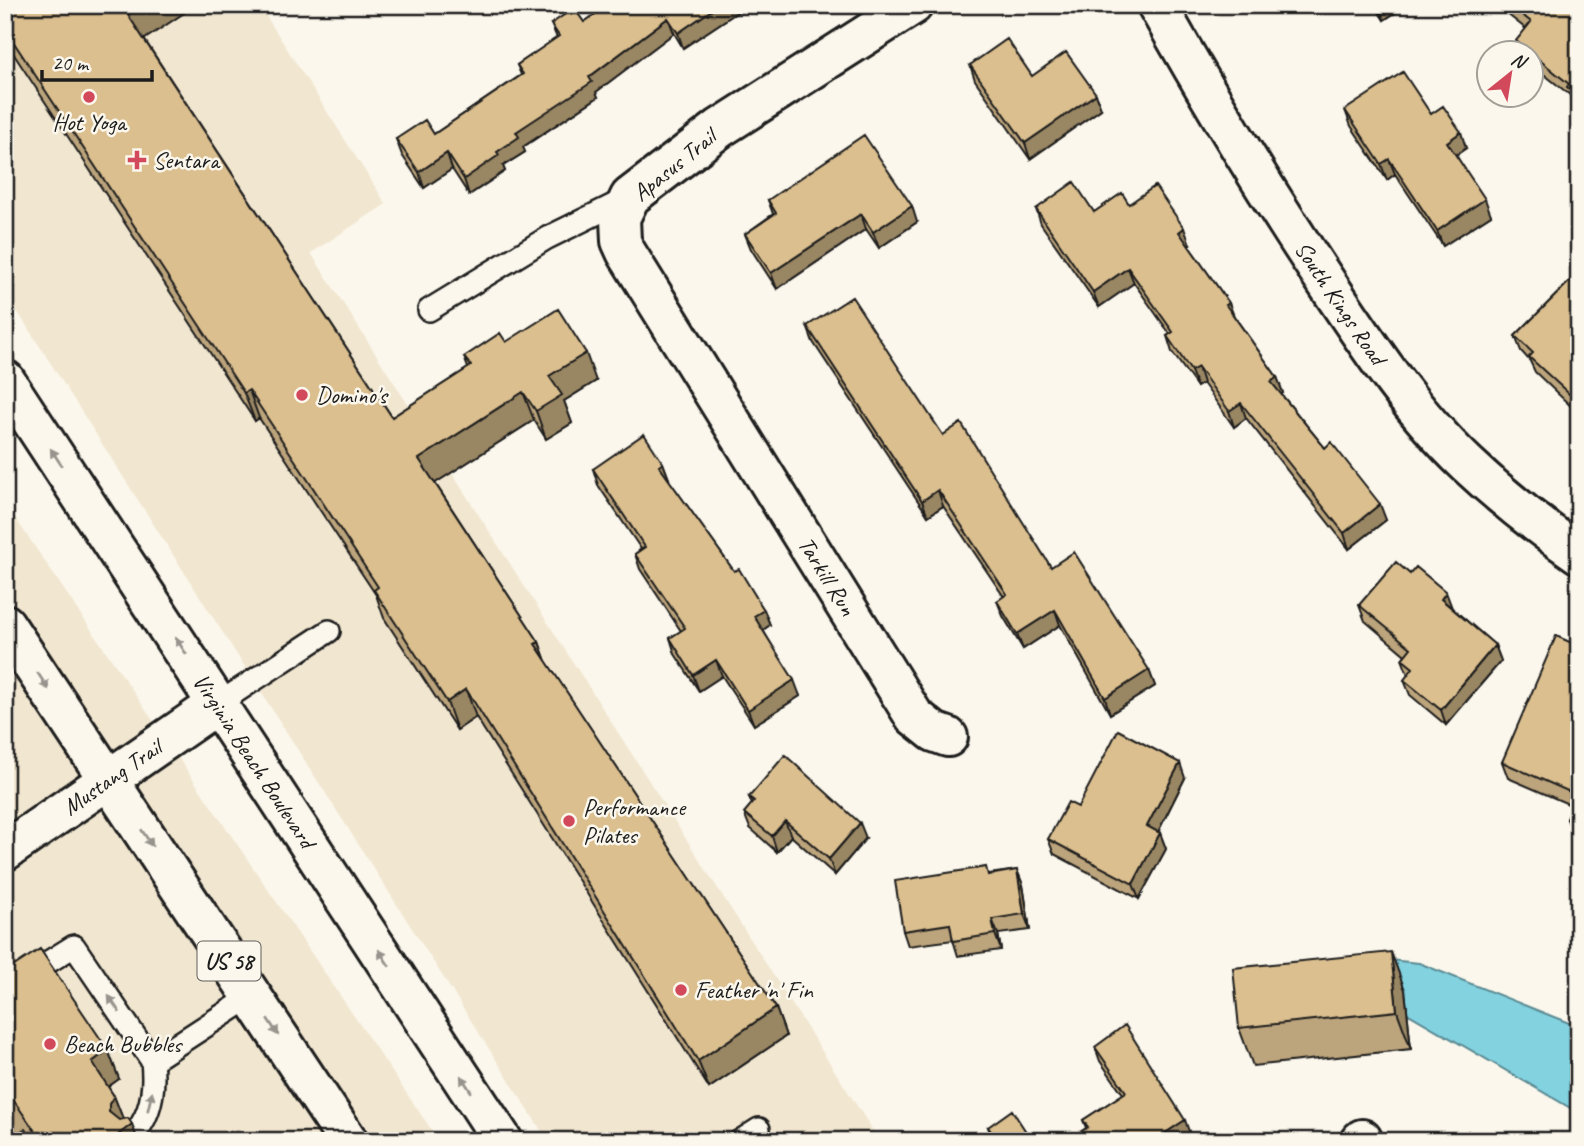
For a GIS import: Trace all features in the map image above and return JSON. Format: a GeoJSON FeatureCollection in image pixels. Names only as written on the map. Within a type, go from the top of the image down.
{"type":"FeatureCollection","features":[{"type":"Feature","properties":{"kind":"street","name":"Apasus Trail"},"geometry":{"type":"LineString","coordinates":[[719,401],[621,241],[620,218],[630,197],[720,128],[913,5]]}},
{"type":"Feature","properties":{"kind":"street","name":"South Kings Road"},"geometry":{"type":"LineString","coordinates":[[1157,5],[1209,98],[1287,224],[1369,347],[1412,403],[1467,464],[1547,531],[1579,554]]}},
{"type":"Feature","properties":{"kind":"street","name":"Virginia Beach Boulevard"},"geometry":{"type":"LineString","coordinates":[[5,380],[219,703],[503,1141]]}},
{"type":"Feature","properties":{"kind":"street","name":"Tarkill Run"},"geometry":{"type":"LineString","coordinates":[[719,401],[914,716],[934,732],[948,737]]}},
{"type":"Feature","properties":{"kind":"street","name":"US 58"},"geometry":{"type":"LineString","coordinates":[[5,624],[348,1141]]}},
{"type":"Feature","properties":{"kind":"street","name":"Mustang Trail"},"geometry":{"type":"LineString","coordinates":[[5,851],[219,703]]}},
{"type":"Feature","properties":{"kind":"lane"},"geometry":{"type":"LineString","coordinates":[[429,310],[547,238],[630,197]]}},
{"type":"Feature","properties":{"kind":"lane"},"geometry":{"type":"LineString","coordinates":[[219,703],[328,631]]}},
{"type":"Feature","properties":{"kind":"lane"},"geometry":{"type":"LineString","coordinates":[[5,989],[74,946],[152,1061],[154,1081],[150,1107],[139,1129],[132,1136]]}},
{"type":"Feature","properties":{"kind":"lane"},"geometry":{"type":"LineString","coordinates":[[152,1061],[253,996]]}},
{"type":"Feature","properties":{"kind":"lane"},"geometry":{"type":"LineString","coordinates":[[740,1141],[759,1129]]}},
{"type":"Feature","properties":{"kind":"shaded area"},"geometry":{"type":"Polygon","coordinates":[[[5,5],[259,5],[386,204],[311,253],[877,1137],[872,1141],[548,1141],[5,292],[5,5]]]}},
{"type":"Feature","properties":{"kind":"shaded area"},"geometry":{"type":"Polygon","coordinates":[[[5,503],[439,1141],[5,1141],[5,503]]]}},
{"type":"Feature","properties":{"kind":"water"},"geometry":{"type":"Polygon","coordinates":[[[1379,959],[1419,963],[1579,1027],[1579,1113],[1357,984],[1379,959]]]}},
{"type":"Feature","properties":{"kind":"building"},"geometry":{"type":"Polygon","coordinates":[[[5,5],[143,5],[128,15],[392,417],[471,366],[464,357],[500,333],[506,342],[558,309],[586,353],[549,376],[562,395],[536,411],[523,392],[419,459],[539,642],[535,644],[776,1008],[698,1061],[466,689],[447,702],[374,590],[378,587],[249,390],[244,393],[5,29],[5,5]]]}},
{"type":"Feature","properties":{"kind":"building"},"geometry":{"type":"Polygon","coordinates":[[[608,5],[719,5],[678,33],[668,18],[589,77],[592,82],[516,132],[519,137],[497,152],[499,155],[464,179],[447,153],[419,172],[396,139],[425,120],[434,134],[523,74],[517,65],[559,36],[551,24],[574,8],[584,22],[608,5]]]}},
{"type":"Feature","properties":{"kind":"building"},"geometry":{"type":"Polygon","coordinates":[[[1510,5],[1579,5],[1579,96],[1546,65],[1546,38],[1518,38],[1531,22],[1510,5]]]}},
{"type":"Feature","properties":{"kind":"building"},"geometry":{"type":"Polygon","coordinates":[[[1007,39],[1032,76],[1066,52],[1096,94],[1025,143],[970,65],[1007,39]]]}},
{"type":"Feature","properties":{"kind":"building"},"geometry":{"type":"Polygon","coordinates":[[[1403,72],[1431,114],[1443,106],[1461,132],[1447,142],[1485,199],[1437,231],[1389,159],[1381,164],[1345,110],[1403,72]]]}},
{"type":"Feature","properties":{"kind":"building"},"geometry":{"type":"Polygon","coordinates":[[[864,135],[912,206],[873,232],[861,214],[771,273],[745,234],[776,213],[768,200],[864,135]]]}},
{"type":"Feature","properties":{"kind":"building"},"geometry":{"type":"Polygon","coordinates":[[[1074,182],[1094,212],[1122,193],[1129,204],[1155,186],[1184,228],[1179,232],[1277,377],[1271,382],[1325,448],[1331,442],[1380,504],[1344,533],[1241,403],[1229,411],[1198,367],[1191,371],[1167,336],[1173,332],[1128,268],[1093,292],[1036,209],[1074,182]]]}},
{"type":"Feature","properties":{"kind":"building"},"geometry":{"type":"Polygon","coordinates":[[[1579,272],[1579,403],[1529,357],[1533,353],[1515,336],[1579,272]]]}},
{"type":"Feature","properties":{"kind":"building"},"geometry":{"type":"Polygon","coordinates":[[[852,297],[943,435],[961,423],[1051,567],[1074,552],[1149,670],[1105,698],[1055,610],[1017,634],[997,601],[1007,594],[938,490],[922,501],[807,326],[852,297]]]}},
{"type":"Feature","properties":{"kind":"building"},"geometry":{"type":"Polygon","coordinates":[[[644,434],[663,463],[659,466],[734,571],[739,569],[764,610],[754,616],[794,680],[748,710],[716,660],[693,675],[670,638],[685,628],[635,554],[645,547],[593,469],[644,434]]]}},
{"type":"Feature","properties":{"kind":"building"},"geometry":{"type":"Polygon","coordinates":[[[1396,562],[1410,574],[1416,567],[1446,592],[1441,599],[1495,645],[1441,710],[1404,680],[1413,668],[1402,659],[1411,648],[1359,605],[1396,562]]]}},
{"type":"Feature","properties":{"kind":"building"},"geometry":{"type":"Polygon","coordinates":[[[1556,636],[1579,646],[1579,824],[1567,819],[1577,795],[1502,762],[1556,636]]]}},
{"type":"Feature","properties":{"kind":"building"},"geometry":{"type":"Polygon","coordinates":[[[1118,730],[1180,763],[1147,826],[1160,833],[1133,884],[1048,839],[1068,802],[1078,807],[1118,730]]]}},
{"type":"Feature","properties":{"kind":"building"},"geometry":{"type":"Polygon","coordinates":[[[785,755],[860,823],[829,859],[785,821],[772,836],[744,813],[754,801],[749,797],[785,755]]]}},
{"type":"Feature","properties":{"kind":"building"},"geometry":{"type":"Polygon","coordinates":[[[986,867],[988,875],[1017,870],[1024,914],[992,919],[995,934],[953,941],[950,924],[903,931],[895,881],[986,867]]]}},
{"type":"Feature","properties":{"kind":"building","name":"Beach Bubbles"},"geometry":{"type":"Polygon","coordinates":[[[40,949],[108,1050],[92,1062],[114,1096],[109,1104],[109,1112],[119,1120],[128,1118],[132,1124],[110,1141],[42,1141],[14,1101],[5,1106],[5,972],[40,949]]]}},
{"type":"Feature","properties":{"kind":"building"},"geometry":{"type":"Polygon","coordinates":[[[1391,952],[1397,1011],[1239,1028],[1233,968],[1391,952]]]}},
{"type":"Feature","properties":{"kind":"building"},"geometry":{"type":"Polygon","coordinates":[[[1125,1025],[1185,1120],[1153,1141],[1067,1141],[1088,1127],[1083,1120],[1126,1092],[1095,1047],[1125,1025]]]}},
{"type":"Feature","properties":{"kind":"building"},"geometry":{"type":"Polygon","coordinates":[[[1012,1110],[1032,1141],[998,1141],[988,1127],[1012,1110]]]}},
{"type":"Feature","properties":{"kind":"building"},"geometry":{"type":"Polygon","coordinates":[[[1468,1131],[1476,1141],[1454,1141],[1468,1131]]]}},
{"type":"Feature","properties":{"kind":"place","name":"Hot Yoga"},"geometry":{"type":"Point","coordinates":[89,97]}},
{"type":"Feature","properties":{"kind":"place","name":"Sentara"},"geometry":{"type":"Point","coordinates":[137,160]}},
{"type":"Feature","properties":{"kind":"place","name":"Domino's"},"geometry":{"type":"Point","coordinates":[302,395]}},
{"type":"Feature","properties":{"kind":"place","name":"Performance Pilates"},"geometry":{"type":"Point","coordinates":[569,821]}},
{"type":"Feature","properties":{"kind":"place","name":"Feather 'n' Fin"},"geometry":{"type":"Point","coordinates":[681,990]}},
{"type":"Feature","properties":{"kind":"place","name":"Beach Bubbles"},"geometry":{"type":"Point","coordinates":[50,1044]}}]}
